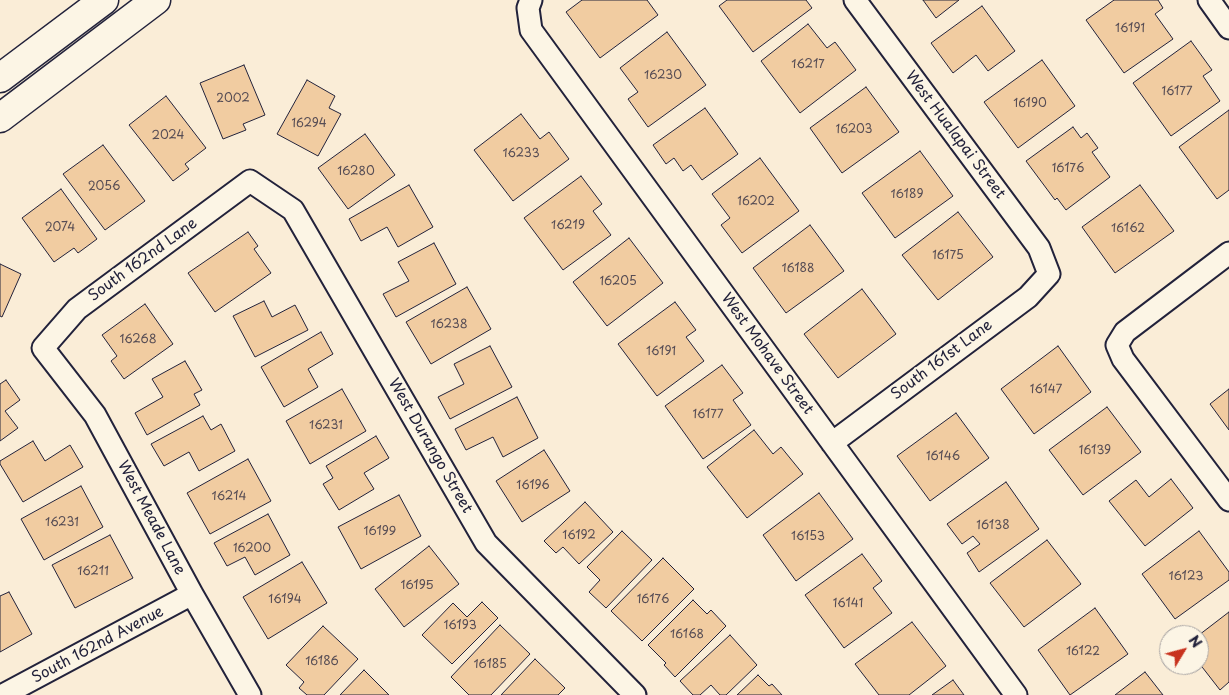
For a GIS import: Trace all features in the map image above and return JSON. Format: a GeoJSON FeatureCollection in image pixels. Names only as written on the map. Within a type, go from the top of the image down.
{"type":"FeatureCollection","features":[{"type":"Feature","properties":{"kind":"main road"},"geometry":{"type":"LineString","coordinates":[[0,78],[104,0]]}},
{"type":"Feature","properties":{"kind":"main road"},"geometry":{"type":"LineString","coordinates":[[0,118],[156,0]]}},
{"type":"Feature","properties":{"kind":"street","name":"West Hualapai Street"},"geometry":{"type":"LineString","coordinates":[[855,0],[1039,248],[1049,274]]}},
{"type":"Feature","properties":{"kind":"street"},"geometry":{"type":"LineString","coordinates":[[1209,0],[1229,28]]}},
{"type":"Feature","properties":{"kind":"street","name":"West Mohave Street"},"geometry":{"type":"LineString","coordinates":[[530,4],[531,30],[1016,695]]}},
{"type":"Feature","properties":{"kind":"street","name":"South 162nd Lane"},"geometry":{"type":"LineString","coordinates":[[43,348],[77,309],[250,181]]}},
{"type":"Feature","properties":{"kind":"street","name":"West Durango Street"},"geometry":{"type":"LineString","coordinates":[[250,181],[293,210],[486,543],[635,695]]}},
{"type":"Feature","properties":{"kind":"street"},"geometry":{"type":"LineString","coordinates":[[1229,253],[1125,332],[1117,346],[1123,359],[1229,500]]}},
{"type":"Feature","properties":{"kind":"street","name":"South 161st Lane"},"geometry":{"type":"LineString","coordinates":[[832,442],[1028,297],[1049,274]]}},
{"type":"Feature","properties":{"kind":"street","name":"West Meade Lane"},"geometry":{"type":"LineString","coordinates":[[43,348],[95,414],[192,594],[250,695]]}},
{"type":"Feature","properties":{"kind":"street","name":"South 162nd Avenue"},"geometry":{"type":"LineString","coordinates":[[3,695],[192,594]]}},
{"type":"Feature","properties":{"kind":"building"},"geometry":{"type":"Polygon","coordinates":[[[582,0],[647,0],[658,15],[600,58],[566,12],[582,0]]]}},
{"type":"Feature","properties":{"kind":"building"},"geometry":{"type":"Polygon","coordinates":[[[727,0],[806,0],[812,8],[753,52],[719,6],[727,0]]]}},
{"type":"Feature","properties":{"kind":"building"},"geometry":{"type":"Polygon","coordinates":[[[923,0],[959,0],[936,18],[923,0]]]}},
{"type":"Feature","properties":{"kind":"building"},"geometry":{"type":"Polygon","coordinates":[[[1114,0],[1158,0],[1163,8],[1155,14],[1173,39],[1124,73],[1086,20],[1114,0]]]}},
{"type":"Feature","properties":{"kind":"building"},"geometry":{"type":"Polygon","coordinates":[[[982,6],[1015,51],[988,71],[976,55],[953,73],[931,43],[982,6]]]}},
{"type":"Feature","properties":{"kind":"building"},"geometry":{"type":"Polygon","coordinates":[[[808,24],[827,48],[835,42],[856,70],[800,113],[761,61],[808,24]]]}},
{"type":"Feature","properties":{"kind":"building"},"geometry":{"type":"Polygon","coordinates":[[[667,32],[706,85],[648,127],[628,99],[638,92],[620,68],[667,32]]]}},
{"type":"Feature","properties":{"kind":"building"},"geometry":{"type":"Polygon","coordinates":[[[1191,41],[1212,70],[1203,76],[1220,101],[1171,136],[1133,83],[1191,41]]]}},
{"type":"Feature","properties":{"kind":"building"},"geometry":{"type":"Polygon","coordinates":[[[1042,60],[1075,106],[1018,148],[984,102],[1042,60]]]}},
{"type":"Feature","properties":{"kind":"building"},"geometry":{"type":"Polygon","coordinates":[[[244,65],[265,115],[243,124],[246,130],[223,139],[200,83],[244,65]]]}},
{"type":"Feature","properties":{"kind":"building"},"geometry":{"type":"Polygon","coordinates":[[[307,80],[335,96],[329,108],[341,114],[318,156],[277,134],[307,80]]]}},
{"type":"Feature","properties":{"kind":"building"},"geometry":{"type":"Polygon","coordinates":[[[866,87],[899,132],[842,173],[810,128],[866,87]]]}},
{"type":"Feature","properties":{"kind":"building"},"geometry":{"type":"Polygon","coordinates":[[[166,96],[206,148],[185,164],[189,169],[173,181],[129,125],[166,96]]]}},
{"type":"Feature","properties":{"kind":"building"},"geometry":{"type":"Polygon","coordinates":[[[705,108],[738,154],[702,180],[691,165],[683,171],[674,158],[666,164],[653,145],[705,108]]]}},
{"type":"Feature","properties":{"kind":"building"},"geometry":{"type":"Polygon","coordinates":[[[1229,110],[1229,190],[1217,199],[1179,147],[1229,110]]]}},
{"type":"Feature","properties":{"kind":"building"},"geometry":{"type":"Polygon","coordinates":[[[521,114],[540,139],[549,132],[569,159],[513,201],[474,150],[521,114]]]}},
{"type":"Feature","properties":{"kind":"building"},"geometry":{"type":"Polygon","coordinates":[[[1073,127],[1081,138],[1087,133],[1098,148],[1092,152],[1110,177],[1066,210],[1057,198],[1055,200],[1026,161],[1073,127]]]}},
{"type":"Feature","properties":{"kind":"building"},"geometry":{"type":"Polygon","coordinates":[[[365,134],[395,175],[348,209],[318,168],[365,134]]]}},
{"type":"Feature","properties":{"kind":"building"},"geometry":{"type":"Polygon","coordinates":[[[103,145],[145,201],[105,230],[63,174],[103,145]]]}},
{"type":"Feature","properties":{"kind":"building"},"geometry":{"type":"Polygon","coordinates":[[[920,151],[953,196],[895,238],[862,193],[920,151]]]}},
{"type":"Feature","properties":{"kind":"building"},"geometry":{"type":"Polygon","coordinates":[[[760,158],[799,211],[742,253],[721,225],[730,218],[712,194],[760,158]]]}},
{"type":"Feature","properties":{"kind":"building"},"geometry":{"type":"Polygon","coordinates":[[[581,176],[602,204],[593,211],[611,235],[563,270],[524,218],[581,176]]]}},
{"type":"Feature","properties":{"kind":"building"},"geometry":{"type":"Polygon","coordinates":[[[409,185],[433,227],[398,247],[387,227],[361,241],[349,219],[409,185]]]}},
{"type":"Feature","properties":{"kind":"building"},"geometry":{"type":"Polygon","coordinates":[[[1140,185],[1174,231],[1115,273],[1082,227],[1140,185]]]}},
{"type":"Feature","properties":{"kind":"building"},"geometry":{"type":"Polygon","coordinates":[[[61,189],[97,239],[78,253],[74,248],[54,262],[22,218],[61,189]]]}},
{"type":"Feature","properties":{"kind":"building"},"geometry":{"type":"Polygon","coordinates":[[[958,212],[993,257],[938,300],[902,255],[958,212]]]}},
{"type":"Feature","properties":{"kind":"building"},"geometry":{"type":"Polygon","coordinates":[[[810,225],[844,271],[786,313],[753,268],[810,225]]]}},
{"type":"Feature","properties":{"kind":"building"},"geometry":{"type":"Polygon","coordinates":[[[248,232],[258,246],[254,249],[271,273],[215,312],[188,273],[248,232]]]}},
{"type":"Feature","properties":{"kind":"building"},"geometry":{"type":"Polygon","coordinates":[[[629,238],[663,283],[607,326],[573,282],[629,238]]]}},
{"type":"Feature","properties":{"kind":"building"},"geometry":{"type":"Polygon","coordinates":[[[434,243],[456,284],[396,317],[383,294],[409,281],[398,262],[434,243]]]}},
{"type":"Feature","properties":{"kind":"building"},"geometry":{"type":"Polygon","coordinates":[[[0,264],[21,274],[2,317],[0,316],[0,264]]]}},
{"type":"Feature","properties":{"kind":"building"},"geometry":{"type":"Polygon","coordinates":[[[467,287],[491,329],[431,364],[406,322],[467,287]]]}},
{"type":"Feature","properties":{"kind":"building"},"geometry":{"type":"Polygon","coordinates":[[[862,289],[896,334],[838,378],[804,334],[862,289]]]}},
{"type":"Feature","properties":{"kind":"building"},"geometry":{"type":"Polygon","coordinates":[[[264,301],[272,317],[295,305],[308,330],[255,357],[233,316],[264,301]]]}},
{"type":"Feature","properties":{"kind":"building"},"geometry":{"type":"Polygon","coordinates":[[[675,302],[696,330],[686,337],[704,361],[657,396],[618,344],[675,302]]]}},
{"type":"Feature","properties":{"kind":"building"},"geometry":{"type":"Polygon","coordinates":[[[145,304],[173,344],[124,379],[111,361],[117,356],[102,335],[145,304]]]}},
{"type":"Feature","properties":{"kind":"building"},"geometry":{"type":"Polygon","coordinates":[[[321,332],[333,354],[308,369],[318,387],[284,407],[261,367],[321,332]]]}},
{"type":"Feature","properties":{"kind":"building"},"geometry":{"type":"Polygon","coordinates":[[[490,346],[512,387],[450,419],[438,397],[464,384],[454,364],[490,346]]]}},
{"type":"Feature","properties":{"kind":"building"},"geometry":{"type":"Polygon","coordinates":[[[1058,346],[1091,392],[1034,434],[1001,389],[1058,346]]]}},
{"type":"Feature","properties":{"kind":"building"},"geometry":{"type":"Polygon","coordinates":[[[185,361],[202,390],[194,394],[200,405],[147,435],[135,413],[163,397],[152,379],[185,361]]]}},
{"type":"Feature","properties":{"kind":"building"},"geometry":{"type":"Polygon","coordinates":[[[722,365],[743,393],[733,400],[751,425],[703,459],[665,406],[722,365]]]}},
{"type":"Feature","properties":{"kind":"building"},"geometry":{"type":"Polygon","coordinates":[[[6,380],[20,400],[5,411],[18,428],[0,441],[0,384],[6,380]]]}},
{"type":"Feature","properties":{"kind":"building"},"geometry":{"type":"Polygon","coordinates":[[[342,389],[366,431],[310,464],[286,421],[342,389]]]}},
{"type":"Feature","properties":{"kind":"building"},"geometry":{"type":"Polygon","coordinates":[[[1229,389],[1229,430],[1210,404],[1229,389]]]}},
{"type":"Feature","properties":{"kind":"building"},"geometry":{"type":"Polygon","coordinates":[[[517,397],[538,438],[503,457],[493,437],[466,450],[455,429],[517,397]]]}},
{"type":"Feature","properties":{"kind":"building"},"geometry":{"type":"Polygon","coordinates":[[[1107,407],[1141,452],[1083,495],[1049,450],[1107,407]]]}},
{"type":"Feature","properties":{"kind":"building"},"geometry":{"type":"Polygon","coordinates":[[[956,413],[989,458],[930,501],[897,456],[956,413]]]}},
{"type":"Feature","properties":{"kind":"building"},"geometry":{"type":"Polygon","coordinates":[[[203,416],[211,430],[221,424],[235,451],[199,471],[189,452],[164,466],[151,444],[203,416]]]}},
{"type":"Feature","properties":{"kind":"building"},"geometry":{"type":"Polygon","coordinates":[[[754,430],[773,454],[781,447],[803,474],[747,518],[707,467],[754,430]]]}},
{"type":"Feature","properties":{"kind":"building"},"geometry":{"type":"Polygon","coordinates":[[[376,436],[389,458],[364,473],[374,489],[339,510],[323,484],[333,478],[326,466],[376,436]]]}},
{"type":"Feature","properties":{"kind":"building"},"geometry":{"type":"Polygon","coordinates":[[[33,441],[45,461],[70,445],[83,467],[23,502],[0,461],[33,441]]]}},
{"type":"Feature","properties":{"kind":"building"},"geometry":{"type":"Polygon","coordinates":[[[544,450],[570,491],[522,522],[496,481],[544,450]]]}},
{"type":"Feature","properties":{"kind":"building"},"geometry":{"type":"Polygon","coordinates":[[[248,459],[271,501],[210,534],[187,493],[248,459]]]}},
{"type":"Feature","properties":{"kind":"building"},"geometry":{"type":"Polygon","coordinates":[[[1171,479],[1193,508],[1145,546],[1109,501],[1136,480],[1149,497],[1171,479]]]}},
{"type":"Feature","properties":{"kind":"building"},"geometry":{"type":"Polygon","coordinates":[[[1006,482],[1039,529],[979,572],[967,553],[980,544],[973,536],[962,544],[947,524],[1006,482]]]}},
{"type":"Feature","properties":{"kind":"building"},"geometry":{"type":"Polygon","coordinates":[[[81,486],[103,527],[44,560],[21,519],[81,486]]]}},
{"type":"Feature","properties":{"kind":"building"},"geometry":{"type":"Polygon","coordinates":[[[819,493],[853,539],[796,581],[763,535],[819,493]]]}},
{"type":"Feature","properties":{"kind":"building"},"geometry":{"type":"Polygon","coordinates":[[[399,495],[421,536],[361,569],[338,527],[399,495]]]}},
{"type":"Feature","properties":{"kind":"building"},"geometry":{"type":"Polygon","coordinates":[[[585,502],[613,532],[579,564],[563,547],[556,553],[544,541],[585,502]]]}},
{"type":"Feature","properties":{"kind":"building"},"geometry":{"type":"Polygon","coordinates":[[[268,514],[290,555],[255,575],[245,557],[227,566],[214,543],[268,514]]]}},
{"type":"Feature","properties":{"kind":"building"},"geometry":{"type":"Polygon","coordinates":[[[622,531],[652,560],[606,608],[589,592],[600,580],[587,567],[622,531]]]}},
{"type":"Feature","properties":{"kind":"building"},"geometry":{"type":"Polygon","coordinates":[[[1199,531],[1229,572],[1229,580],[1175,619],[1142,574],[1199,531]]]}},
{"type":"Feature","properties":{"kind":"building"},"geometry":{"type":"Polygon","coordinates":[[[110,535],[133,578],[75,608],[52,565],[110,535]]]}},
{"type":"Feature","properties":{"kind":"building"},"geometry":{"type":"Polygon","coordinates":[[[1047,540],[1081,584],[1024,627],[990,583],[1047,540]]]}},
{"type":"Feature","properties":{"kind":"building"},"geometry":{"type":"Polygon","coordinates":[[[429,546],[459,584],[404,627],[375,589],[429,546]]]}},
{"type":"Feature","properties":{"kind":"building"},"geometry":{"type":"Polygon","coordinates":[[[862,554],[882,581],[873,588],[892,613],[844,648],[805,595],[862,554]]]}},
{"type":"Feature","properties":{"kind":"building"},"geometry":{"type":"Polygon","coordinates":[[[663,558],[694,589],[642,641],[611,611],[663,558]]]}},
{"type":"Feature","properties":{"kind":"building"},"geometry":{"type":"Polygon","coordinates":[[[302,562],[327,603],[268,639],[243,597],[302,562]]]}},
{"type":"Feature","properties":{"kind":"building"},"geometry":{"type":"Polygon","coordinates":[[[9,592],[32,634],[0,652],[0,596],[9,592]]]}},
{"type":"Feature","properties":{"kind":"building"},"geometry":{"type":"Polygon","coordinates":[[[693,600],[707,614],[711,610],[726,626],[675,677],[664,665],[666,663],[648,645],[693,600]]]}},
{"type":"Feature","properties":{"kind":"building"},"geometry":{"type":"Polygon","coordinates":[[[482,602],[498,618],[452,664],[422,635],[453,603],[467,617],[482,602]]]}},
{"type":"Feature","properties":{"kind":"building"},"geometry":{"type":"Polygon","coordinates":[[[1095,608],[1128,654],[1070,695],[1038,650],[1095,608]]]}},
{"type":"Feature","properties":{"kind":"building"},"geometry":{"type":"Polygon","coordinates":[[[1229,612],[1229,682],[1220,690],[1208,675],[1209,627],[1229,612]]]}},
{"type":"Feature","properties":{"kind":"building"},"geometry":{"type":"Polygon","coordinates":[[[912,622],[946,666],[909,695],[879,695],[855,664],[912,622]]]}},
{"type":"Feature","properties":{"kind":"building"},"geometry":{"type":"Polygon","coordinates":[[[500,625],[530,654],[491,695],[469,695],[451,677],[500,625]]]}},
{"type":"Feature","properties":{"kind":"building"},"geometry":{"type":"Polygon","coordinates":[[[323,626],[358,659],[324,695],[307,695],[299,688],[304,682],[286,665],[323,626]]]}},
{"type":"Feature","properties":{"kind":"building"},"geometry":{"type":"Polygon","coordinates":[[[730,635],[757,665],[726,695],[720,695],[711,685],[700,695],[693,695],[680,681],[730,635]]]}},
{"type":"Feature","properties":{"kind":"building"},"geometry":{"type":"Polygon","coordinates":[[[535,659],[565,688],[558,695],[501,695],[535,659]]]}},
{"type":"Feature","properties":{"kind":"building"},"geometry":{"type":"Polygon","coordinates":[[[364,670],[389,695],[340,695],[364,670]]]}},
{"type":"Feature","properties":{"kind":"building"},"geometry":{"type":"Polygon","coordinates":[[[1145,672],[1163,695],[1115,695],[1145,672]]]}},
{"type":"Feature","properties":{"kind":"building"},"geometry":{"type":"Polygon","coordinates":[[[758,675],[769,686],[772,684],[782,695],[737,695],[758,675]]]}},
{"type":"Feature","properties":{"kind":"building"},"geometry":{"type":"Polygon","coordinates":[[[953,680],[964,695],[932,695],[953,680]]]}}]}
